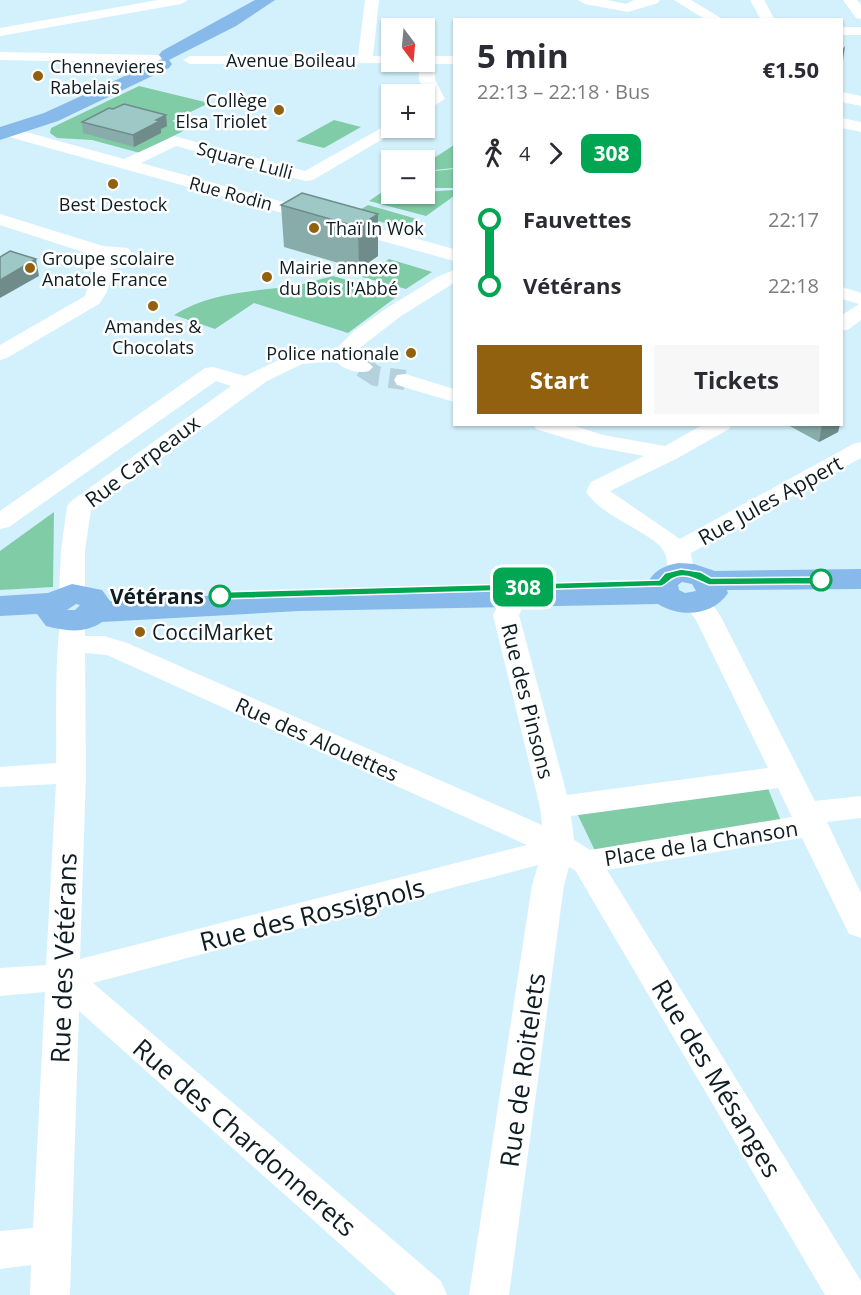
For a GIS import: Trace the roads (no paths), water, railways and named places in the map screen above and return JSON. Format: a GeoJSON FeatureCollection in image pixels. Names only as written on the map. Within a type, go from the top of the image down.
{"type":"FeatureCollection","features":[{"type":"Feature","properties":{"kind":"main road"},"geometry":{"type":"LineString","coordinates":[[173,58],[267,0]]}},
{"type":"Feature","properties":{"kind":"main road"},"geometry":{"type":"LineString","coordinates":[[4,133],[51,117],[173,58],[278,0]]}},
{"type":"Feature","properties":{"kind":"main road"},"geometry":{"type":"LineString","coordinates":[[0,606],[73,613],[118,601],[289,592],[861,579]]}},
{"type":"Feature","properties":{"kind":"main road"},"geometry":{"type":"LineString","coordinates":[[0,618],[299,601],[515,596],[686,583],[744,592],[861,590]]}},
{"type":"Feature","properties":{"kind":"street"},"geometry":{"type":"LineString","coordinates":[[0,32],[181,0]]}},
{"type":"Feature","properties":{"kind":"street"},"geometry":{"type":"LineString","coordinates":[[365,60],[372,0]]}},
{"type":"Feature","properties":{"kind":"street"},"geometry":{"type":"LineString","coordinates":[[585,0],[628,8],[637,3],[653,0]]}},
{"type":"Feature","properties":{"kind":"street"},"geometry":{"type":"LineString","coordinates":[[620,0],[637,3]]}},
{"type":"Feature","properties":{"kind":"street"},"geometry":{"type":"LineString","coordinates":[[681,0],[713,18]]}},
{"type":"Feature","properties":{"kind":"street"},"geometry":{"type":"LineString","coordinates":[[757,0],[767,18]]}},
{"type":"Feature","properties":{"kind":"street"},"geometry":{"type":"LineString","coordinates":[[850,0],[861,15]]}},
{"type":"Feature","properties":{"kind":"street"},"geometry":{"type":"LineString","coordinates":[[843,31],[861,31]]}},
{"type":"Feature","properties":{"kind":"street","name":"Avenue Boileau"},"geometry":{"type":"LineString","coordinates":[[0,57],[381,60]]}},
{"type":"Feature","properties":{"kind":"street"},"geometry":{"type":"LineString","coordinates":[[435,60],[453,60]]}},
{"type":"Feature","properties":{"kind":"street"},"geometry":{"type":"LineString","coordinates":[[843,97],[861,101]]}},
{"type":"Feature","properties":{"kind":"street"},"geometry":{"type":"LineString","coordinates":[[843,123],[861,127]]}},
{"type":"Feature","properties":{"kind":"street","name":"Rue Rodin"},"geometry":{"type":"LineString","coordinates":[[4,133],[126,164],[453,255]]}},
{"type":"Feature","properties":{"kind":"street","name":"Square Lulli"},"geometry":{"type":"LineString","coordinates":[[126,164],[174,141],[305,176],[313,175],[381,134]]}},
{"type":"Feature","properties":{"kind":"street"},"geometry":{"type":"LineString","coordinates":[[0,219],[103,258],[97,292],[92,300],[0,354]]}},
{"type":"Feature","properties":{"kind":"street"},"geometry":{"type":"LineString","coordinates":[[362,367],[347,361],[343,354],[352,344],[415,297],[453,277]]}},
{"type":"Feature","properties":{"kind":"street"},"geometry":{"type":"LineString","coordinates":[[843,295],[852,312]]}},
{"type":"Feature","properties":{"kind":"street","name":"Rue Carpeaux"},"geometry":{"type":"LineString","coordinates":[[73,613],[73,550],[79,507],[259,376],[298,358],[343,354]]}},
{"type":"Feature","properties":{"kind":"street","name":"Rue Carpeaux"},"geometry":{"type":"LineString","coordinates":[[0,522],[213,373],[246,384]]}},
{"type":"Feature","properties":{"kind":"street"},"geometry":{"type":"LineString","coordinates":[[405,380],[453,396]]}},
{"type":"Feature","properties":{"kind":"street"},"geometry":{"type":"LineString","coordinates":[[550,426],[599,441],[668,454]]}},
{"type":"Feature","properties":{"kind":"street"},"geometry":{"type":"LineString","coordinates":[[599,441],[623,456],[635,470],[717,426]]}},
{"type":"Feature","properties":{"kind":"street","name":"Rue Jules Appert"},"geometry":{"type":"LineString","coordinates":[[686,583],[861,449]]}},
{"type":"Feature","properties":{"kind":"street","name":"Place de la Chanson"},"geometry":{"type":"LineString","coordinates":[[573,854],[810,819],[708,617],[686,583],[668,540],[598,492],[599,487],[635,470]]}},
{"type":"Feature","properties":{"kind":"street","name":"Rue des Pinsons"},"geometry":{"type":"LineString","coordinates":[[515,596],[506,615],[555,807]]}},
{"type":"Feature","properties":{"kind":"street","name":"Rue des Vétérans"},"geometry":{"type":"LineString","coordinates":[[50,1295],[50,1245],[71,772],[73,613]]}},
{"type":"Feature","properties":{"kind":"street","name":"Rue des Alouettes"},"geometry":{"type":"LineString","coordinates":[[73,613],[104,645],[573,854]]}},
{"type":"Feature","properties":{"kind":"street"},"geometry":{"type":"LineString","coordinates":[[0,777],[71,772]]}},
{"type":"Feature","properties":{"kind":"street"},"geometry":{"type":"LineString","coordinates":[[573,854],[555,807],[789,776]]}},
{"type":"Feature","properties":{"kind":"street"},"geometry":{"type":"LineString","coordinates":[[861,807],[810,819],[861,925]]}},
{"type":"Feature","properties":{"kind":"street","name":"Rue des Rossignols"},"geometry":{"type":"LineString","coordinates":[[0,982],[63,977],[501,865],[573,854]]}},
{"type":"Feature","properties":{"kind":"street","name":"Rue de Roitelets"},"geometry":{"type":"LineString","coordinates":[[489,1295],[548,885],[573,854]]}},
{"type":"Feature","properties":{"kind":"street","name":"Rue des Mésanges"},"geometry":{"type":"LineString","coordinates":[[573,854],[848,1295]]}},
{"type":"Feature","properties":{"kind":"street","name":"Rue des Chardonnerets"},"geometry":{"type":"LineString","coordinates":[[63,977],[427,1295]]}},
{"type":"Feature","properties":{"kind":"street"},"geometry":{"type":"LineString","coordinates":[[0,1250],[50,1245]]}},
{"type":"Feature","properties":{"kind":"tunnel"},"geometry":{"type":"LineString","coordinates":[[362,367],[376,376],[405,380]]}},
{"type":"Feature","properties":{"kind":"place","name":"Chennevieres Rabelais"},"geometry":{"type":"Point","coordinates":[38,76]}},
{"type":"Feature","properties":{"kind":"place","name":"Collège Elsa Triolet"},"geometry":{"type":"Point","coordinates":[279,110]}},
{"type":"Feature","properties":{"kind":"place","name":"Best Destock"},"geometry":{"type":"Point","coordinates":[113,184]}},
{"type":"Feature","properties":{"kind":"place","name":"Thaï In Wok"},"geometry":{"type":"Point","coordinates":[314,228]}},
{"type":"Feature","properties":{"kind":"place","name":"Groupe scolaire Anatole France"},"geometry":{"type":"Point","coordinates":[30,268]}},
{"type":"Feature","properties":{"kind":"place","name":"Mairie annexe du Bois l'Abbé"},"geometry":{"type":"Point","coordinates":[267,277]}},
{"type":"Feature","properties":{"kind":"place","name":"Amandes & Chocolats"},"geometry":{"type":"Point","coordinates":[153,306]}},
{"type":"Feature","properties":{"kind":"place","name":"Police nationale"},"geometry":{"type":"Point","coordinates":[411,353]}},
{"type":"Feature","properties":{"kind":"place","name":"Vétérans"},"geometry":{"type":"Point","coordinates":[220,596]}},
{"type":"Feature","properties":{"kind":"place","name":"CocciMarket"},"geometry":{"type":"Point","coordinates":[140,632]}}]}
